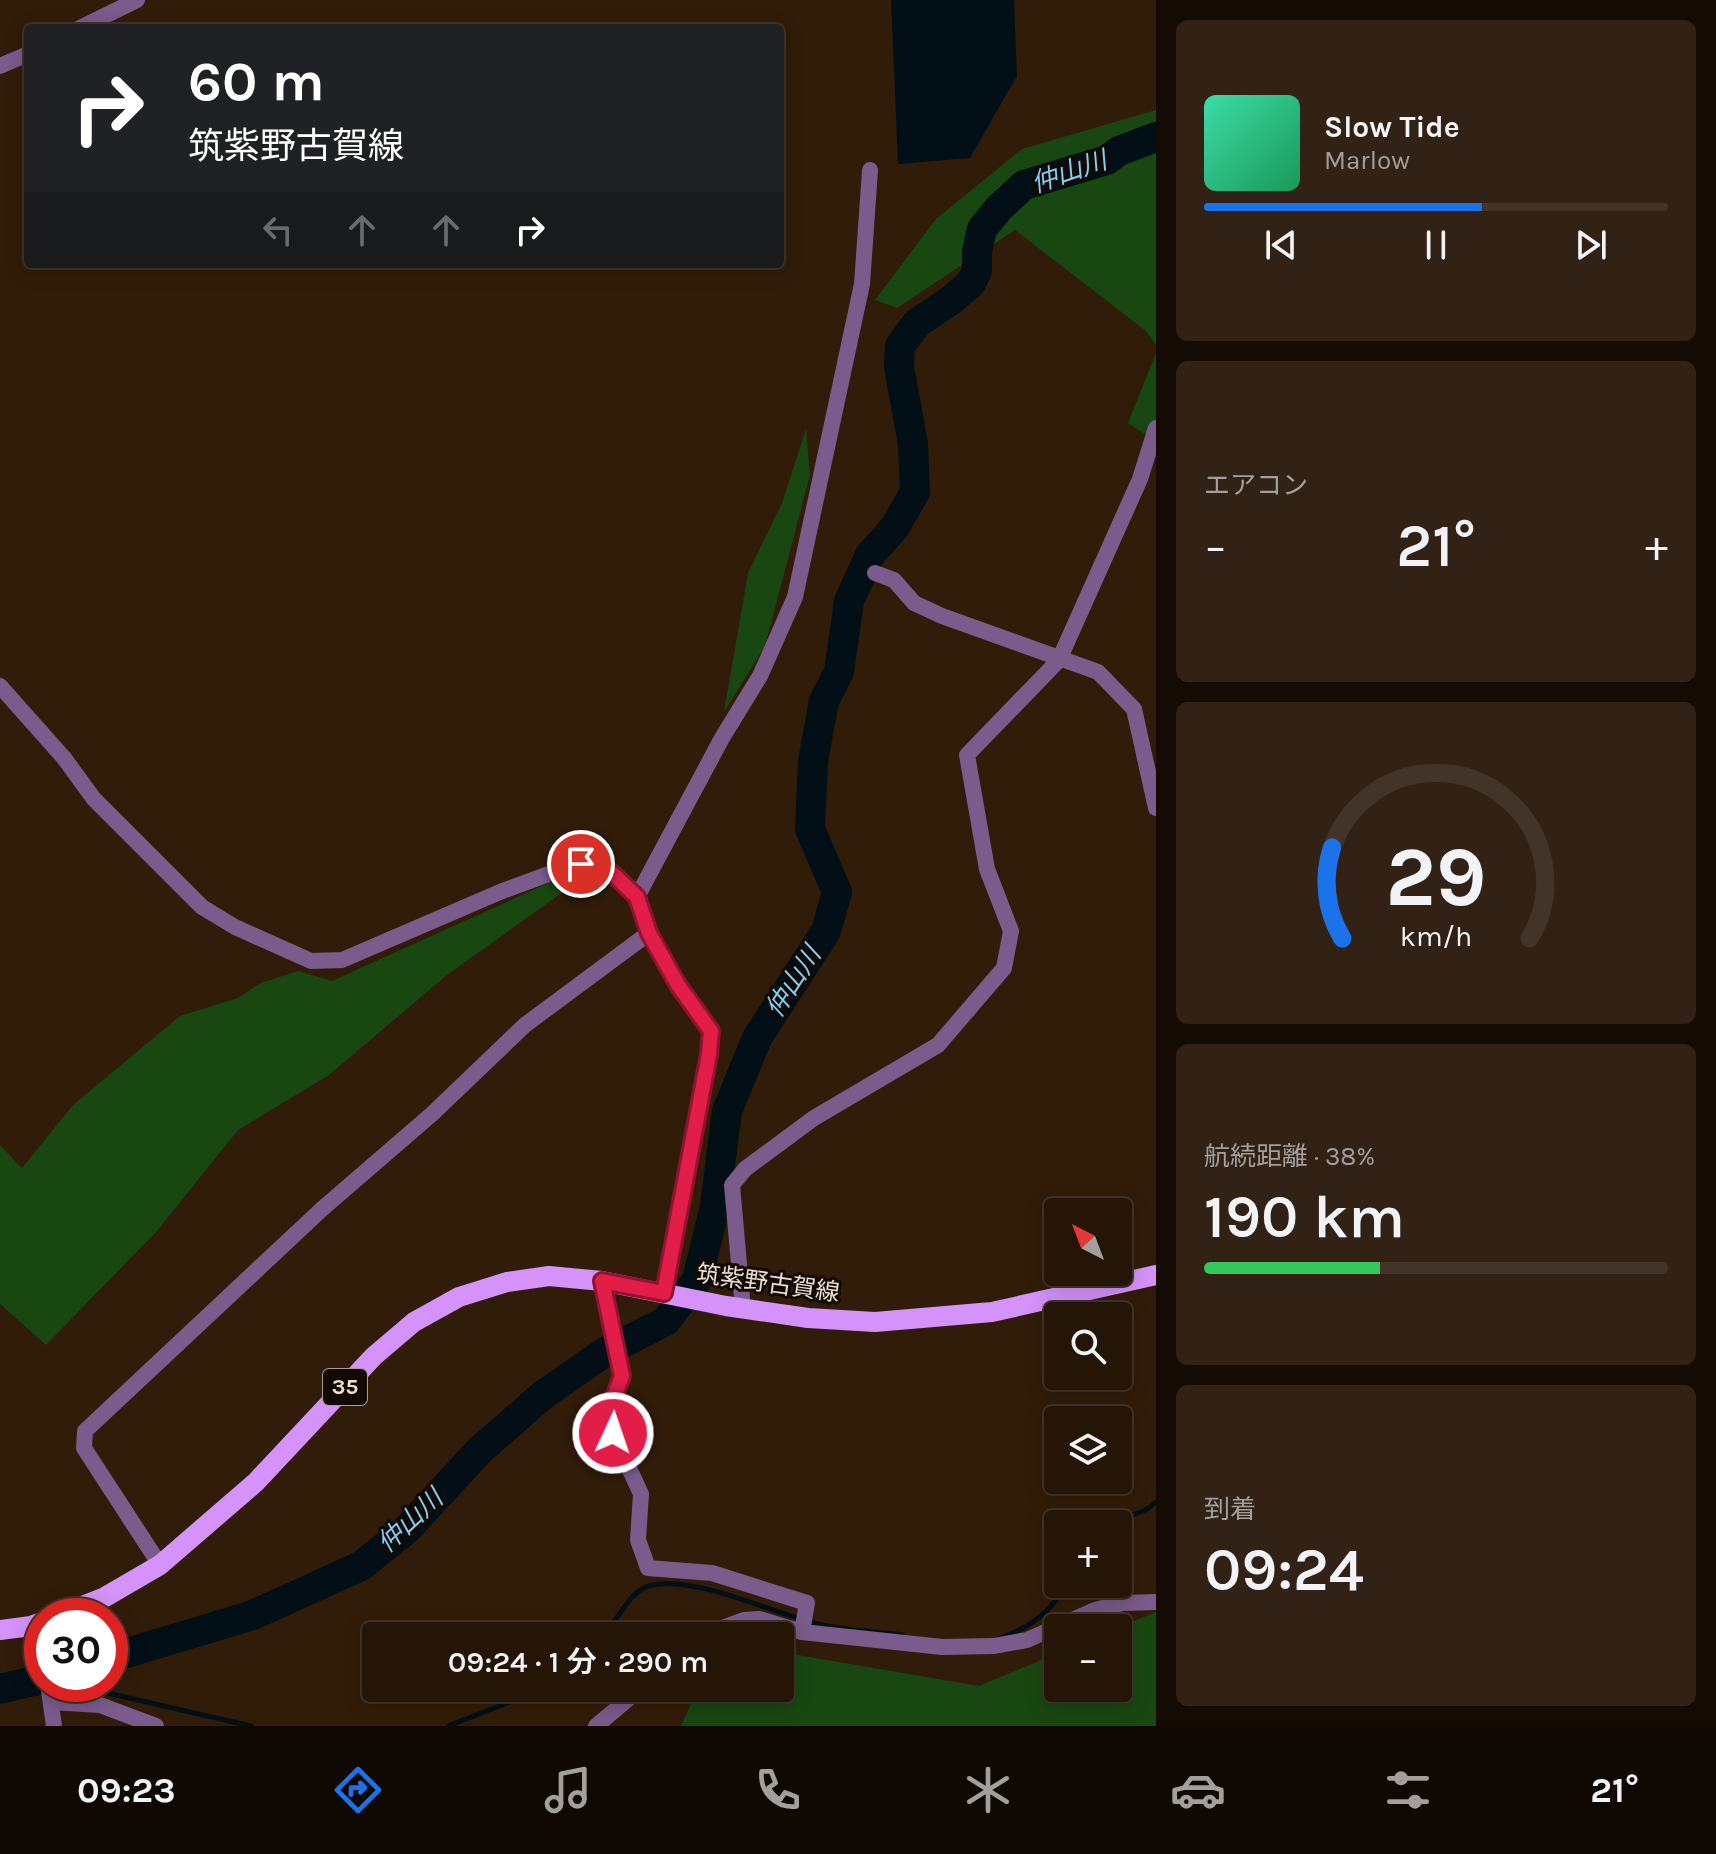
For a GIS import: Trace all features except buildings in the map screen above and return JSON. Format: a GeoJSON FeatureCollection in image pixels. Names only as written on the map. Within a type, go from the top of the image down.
{"type":"FeatureCollection","features":[{"type":"Feature","properties":{"kind":"main road","name":"筑紫野古賀線"},"geometry":{"type":"LineString","coordinates":[[102,1598],[160,1565],[256,1482],[374,1356],[414,1322],[459,1297],[507,1282],[549,1276],[602,1281],[734,1307],[808,1318],[875,1322],[992,1312],[1156,1275]]}},
{"type":"Feature","properties":{"kind":"main road"},"geometry":{"type":"LineString","coordinates":[[0,1630],[24,1626]]}},
{"type":"Feature","properties":{"kind":"street"},"geometry":{"type":"LineString","coordinates":[[88,24],[137,0]]}},
{"type":"Feature","properties":{"kind":"street"},"geometry":{"type":"LineString","coordinates":[[0,66],[24,56]]}},
{"type":"Feature","properties":{"kind":"street"},"geometry":{"type":"LineString","coordinates":[[637,897],[722,738],[760,676],[795,597],[862,284],[870,170]]}},
{"type":"Feature","properties":{"kind":"street"},"geometry":{"type":"LineString","coordinates":[[734,1307],[732,1185],[745,1169],[814,1118],[938,1045],[1004,968],[1011,931],[987,869],[967,755],[1059,660],[1140,479],[1156,428]]}},
{"type":"Feature","properties":{"kind":"street"},"geometry":{"type":"LineString","coordinates":[[875,573],[894,580],[914,603],[942,616],[1098,672],[1134,709],[1156,808]]}},
{"type":"Feature","properties":{"kind":"street"},"geometry":{"type":"LineString","coordinates":[[0,686],[64,758],[94,799],[202,907],[235,927],[311,961],[342,960],[500,892],[581,864],[595,863],[612,873],[637,897],[649,933],[678,985],[711,1031],[673,1295]]}},
{"type":"Feature","properties":{"kind":"street"},"geometry":{"type":"LineString","coordinates":[[160,1565],[84,1448],[85,1431],[322,1209],[432,1114],[525,1025],[649,933]]}},
{"type":"Feature","properties":{"kind":"street"},"geometry":{"type":"LineString","coordinates":[[602,1281],[622,1376],[611,1405],[613,1433],[641,1494],[638,1540],[648,1568],[712,1573],[807,1603],[802,1632]]}},
{"type":"Feature","properties":{"kind":"street"},"geometry":{"type":"LineString","coordinates":[[794,1630],[942,1647],[994,1646],[1027,1640],[1095,1610],[1123,1603],[1156,1602]]}},
{"type":"Feature","properties":{"kind":"street"},"geometry":{"type":"LineString","coordinates":[[739,1622],[759,1619],[769,1622]]}},
{"type":"Feature","properties":{"kind":"street"},"geometry":{"type":"LineString","coordinates":[[50,1702],[54,1726]]}},
{"type":"Feature","properties":{"kind":"street"},"geometry":{"type":"LineString","coordinates":[[87,1702],[156,1726]]}},
{"type":"Feature","properties":{"kind":"street"},"geometry":{"type":"LineString","coordinates":[[596,1726],[624,1702]]}},
{"type":"Feature","properties":{"kind":"green space"},"geometry":{"type":"Polygon","coordinates":[[[1156,110],[1156,345],[1146,331],[1015,230],[897,308],[875,300],[936,219],[1022,149],[1156,110]]]}},
{"type":"Feature","properties":{"kind":"green space"},"geometry":{"type":"Polygon","coordinates":[[[1156,353],[1156,441],[1128,423],[1156,353]]]}},
{"type":"Feature","properties":{"kind":"green space"},"geometry":{"type":"Polygon","coordinates":[[[806,429],[810,475],[765,646],[724,712],[748,573],[782,503],[806,429]]]}},
{"type":"Feature","properties":{"kind":"green space"},"geometry":{"type":"Polygon","coordinates":[[[555,880],[570,887],[447,975],[329,1075],[238,1130],[157,1231],[46,1345],[0,1304],[0,1145],[22,1168],[73,1105],[180,1016],[238,998],[261,983],[298,971],[332,981],[555,880]]]}},
{"type":"Feature","properties":{"kind":"green space"},"geometry":{"type":"Polygon","coordinates":[[[1156,1612],[1156,1726],[681,1726],[692,1702],[794,1702],[794,1654],[979,1686],[1044,1659],[1044,1702],[1132,1702],[1132,1622],[1156,1612]]]}},
{"type":"Feature","properties":{"kind":"shaded area"},"geometry":{"type":"Polygon","coordinates":[[[891,0],[1014,0],[1017,76],[970,158],[898,164],[891,0]]]}},
{"type":"Feature","properties":{"kind":"waterway","name":"仲山川"},"geometry":{"type":"LineString","coordinates":[[128,1653],[253,1615],[361,1566],[406,1530],[480,1450],[543,1395],[605,1352],[666,1321],[697,1280],[715,1206],[727,1111],[757,1038],[826,931],[837,892],[810,829],[813,761],[824,701],[839,672],[849,601],[870,555],[895,527],[915,492],[913,444],[899,367],[900,346],[917,323],[971,283],[977,271],[982,229],[1024,185],[1107,160],[1119,151],[1156,137]]}},
{"type":"Feature","properties":{"kind":"waterway"},"geometry":{"type":"LineString","coordinates":[[1132,1515],[1156,1502]]}},
{"type":"Feature","properties":{"kind":"waterway"},"geometry":{"type":"LineString","coordinates":[[613,1622],[636,1593],[652,1585],[670,1584],[712,1590],[828,1626],[903,1635]]}},
{"type":"Feature","properties":{"kind":"waterway"},"geometry":{"type":"LineString","coordinates":[[1000,1638],[1039,1618],[1057,1598]]}},
{"type":"Feature","properties":{"kind":"waterway","name":"仲山川"},"geometry":{"type":"LineString","coordinates":[[0,1689],[24,1683]]}},
{"type":"Feature","properties":{"kind":"waterway"},"geometry":{"type":"LineString","coordinates":[[128,1698],[251,1726]]}},
{"type":"Feature","properties":{"kind":"waterway"},"geometry":{"type":"LineString","coordinates":[[448,1726],[510,1702]]}},
{"type":"Feature","properties":{"kind":"route"},"geometry":{"type":"LineString","coordinates":[[581,864],[595,863],[612,873],[637,897],[649,933],[678,985],[711,1031],[664,1293],[602,1281],[622,1376],[611,1405],[613,1433]]}}]}
